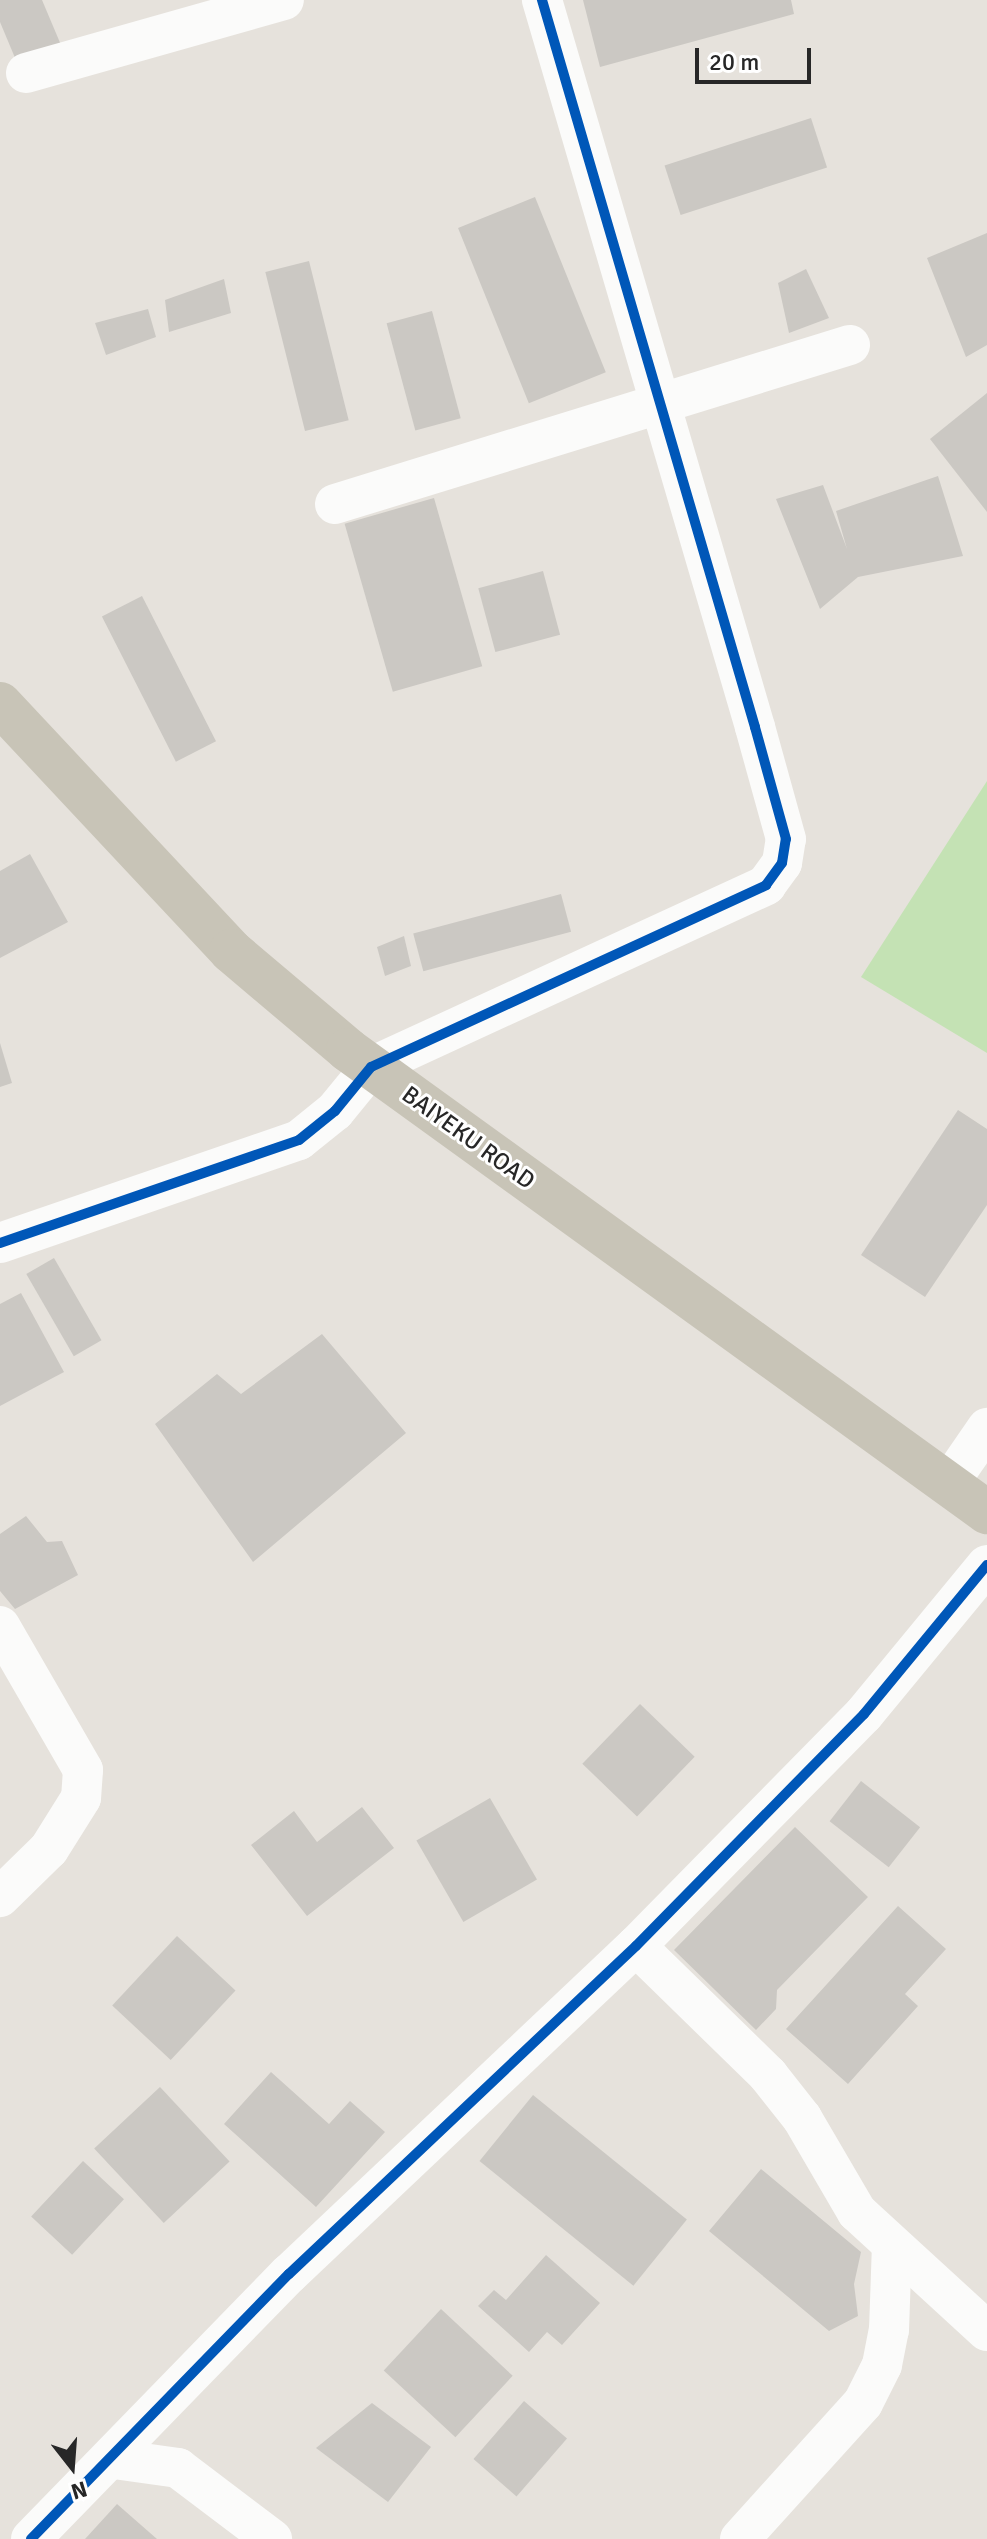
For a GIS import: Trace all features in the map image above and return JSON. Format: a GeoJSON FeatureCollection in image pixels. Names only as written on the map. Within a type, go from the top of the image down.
{"type":"FeatureCollection","features":[{"type":"Feature","properties":{"kind":"main road","name":"BAIYEKU ROAD"},"geometry":{"type":"LineString","coordinates":[[0,704],[231,951],[371,1067],[627,1256],[987,1512]]}},
{"type":"Feature","properties":{"kind":"street"},"geometry":{"type":"LineString","coordinates":[[26,73],[284,0]]}},
{"type":"Feature","properties":{"kind":"street"},"geometry":{"type":"LineString","coordinates":[[0,1243],[299,1140],[335,1111],[371,1067],[766,885],[782,863],[786,839],[542,0]]}},
{"type":"Feature","properties":{"kind":"street"},"geometry":{"type":"LineString","coordinates":[[335,504],[850,345]]}},
{"type":"Feature","properties":{"kind":"street"},"geometry":{"type":"LineString","coordinates":[[949,1483],[987,1428]]}},
{"type":"Feature","properties":{"kind":"street"},"geometry":{"type":"LineString","coordinates":[[31,2539],[114,2459],[289,2274],[636,1946],[864,1714],[987,1565]]}},
{"type":"Feature","properties":{"kind":"street"},"geometry":{"type":"LineString","coordinates":[[0,1626],[83,1770],[81,1798],[49,1849],[0,1897]]}},
{"type":"Feature","properties":{"kind":"street"},"geometry":{"type":"LineString","coordinates":[[636,1946],[768,2075],[802,2118],[857,2212],[987,2331]]}},
{"type":"Feature","properties":{"kind":"street"},"geometry":{"type":"LineString","coordinates":[[740,2539],[863,2403],[882,2365],[889,2330],[892,2245]]}},
{"type":"Feature","properties":{"kind":"street"},"geometry":{"type":"LineString","coordinates":[[163,2405],[178,2468]]}},
{"type":"Feature","properties":{"kind":"street"},"geometry":{"type":"LineString","coordinates":[[114,2459],[178,2468],[272,2539]]}},
{"type":"Feature","properties":{"kind":"green space"},"geometry":{"type":"Polygon","coordinates":[[[987,781],[987,1053],[861,977],[987,781]]]}},
{"type":"Feature","properties":{"kind":"building"},"geometry":{"type":"Polygon","coordinates":[[[0,0],[42,0],[61,45],[18,65],[0,22],[0,0]]]}},
{"type":"Feature","properties":{"kind":"building"},"geometry":{"type":"Polygon","coordinates":[[[583,0],[791,0],[794,14],[600,67],[583,0]]]}},
{"type":"Feature","properties":{"kind":"building"},"geometry":{"type":"Polygon","coordinates":[[[811,118],[827,167],[681,215],[665,166],[811,118]]]}},
{"type":"Feature","properties":{"kind":"building"},"geometry":{"type":"Polygon","coordinates":[[[535,197],[606,372],[529,403],[458,228],[535,197]]]}},
{"type":"Feature","properties":{"kind":"building"},"geometry":{"type":"Polygon","coordinates":[[[987,233],[987,345],[966,357],[927,258],[987,233]]]}},
{"type":"Feature","properties":{"kind":"building"},"geometry":{"type":"Polygon","coordinates":[[[309,261],[349,420],[305,431],[265,272],[309,261]]]}},
{"type":"Feature","properties":{"kind":"building"},"geometry":{"type":"Polygon","coordinates":[[[806,269],[829,318],[789,333],[778,283],[806,269]]]}},
{"type":"Feature","properties":{"kind":"building"},"geometry":{"type":"Polygon","coordinates":[[[224,279],[231,313],[169,332],[165,300],[224,279]]]}},
{"type":"Feature","properties":{"kind":"building"},"geometry":{"type":"Polygon","coordinates":[[[148,309],[156,337],[106,355],[95,323],[148,309]]]}},
{"type":"Feature","properties":{"kind":"building"},"geometry":{"type":"Polygon","coordinates":[[[432,311],[461,418],[415,430],[387,323],[432,311]]]}},
{"type":"Feature","properties":{"kind":"building"},"geometry":{"type":"Polygon","coordinates":[[[987,393],[987,512],[930,439],[987,393]]]}},
{"type":"Feature","properties":{"kind":"building"},"geometry":{"type":"Polygon","coordinates":[[[938,476],[963,556],[858,577],[820,609],[776,499],[823,485],[847,549],[836,511],[938,476]]]}},
{"type":"Feature","properties":{"kind":"building"},"geometry":{"type":"Polygon","coordinates":[[[434,498],[482,666],[393,692],[345,524],[434,498]]]}},
{"type":"Feature","properties":{"kind":"building"},"geometry":{"type":"Polygon","coordinates":[[[543,571],[560,635],[495,652],[478,588],[543,571]]]}},
{"type":"Feature","properties":{"kind":"building"},"geometry":{"type":"Polygon","coordinates":[[[142,596],[216,741],[176,762],[102,616],[142,596]]]}},
{"type":"Feature","properties":{"kind":"building"},"geometry":{"type":"Polygon","coordinates":[[[30,854],[68,922],[0,958],[0,871],[30,854]]]}},
{"type":"Feature","properties":{"kind":"building"},"geometry":{"type":"Polygon","coordinates":[[[561,894],[571,932],[423,971],[413,934],[561,894]]]}},
{"type":"Feature","properties":{"kind":"building"},"geometry":{"type":"Polygon","coordinates":[[[404,936],[411,966],[385,976],[377,947],[404,936]]]}},
{"type":"Feature","properties":{"kind":"building"},"geometry":{"type":"Polygon","coordinates":[[[0,1043],[12,1083],[0,1087],[0,1043]]]}},
{"type":"Feature","properties":{"kind":"building"},"geometry":{"type":"Polygon","coordinates":[[[958,1110],[987,1129],[987,1205],[925,1297],[861,1255],[958,1110]]]}},
{"type":"Feature","properties":{"kind":"building"},"geometry":{"type":"Polygon","coordinates":[[[54,1258],[102,1340],[74,1356],[26,1274],[54,1258]]]}},
{"type":"Feature","properties":{"kind":"building"},"geometry":{"type":"Polygon","coordinates":[[[21,1293],[64,1372],[0,1406],[0,1304],[21,1293]]]}},
{"type":"Feature","properties":{"kind":"building"},"geometry":{"type":"Polygon","coordinates":[[[322,1334],[406,1433],[253,1562],[155,1424],[217,1374],[241,1394],[322,1334]]]}},
{"type":"Feature","properties":{"kind":"building"},"geometry":{"type":"Polygon","coordinates":[[[26,1516],[47,1542],[62,1541],[78,1575],[15,1609],[0,1591],[0,1534],[26,1516]]]}},
{"type":"Feature","properties":{"kind":"building"},"geometry":{"type":"Polygon","coordinates":[[[640,1704],[695,1757],[637,1816],[582,1764],[640,1704]]]}},
{"type":"Feature","properties":{"kind":"building"},"geometry":{"type":"Polygon","coordinates":[[[861,1781],[920,1827],[889,1867],[830,1821],[861,1781]]]}},
{"type":"Feature","properties":{"kind":"building"},"geometry":{"type":"Polygon","coordinates":[[[490,1798],[537,1879],[463,1922],[416,1840],[490,1798]]]}},
{"type":"Feature","properties":{"kind":"building"},"geometry":{"type":"Polygon","coordinates":[[[362,1807],[394,1848],[307,1916],[251,1845],[294,1811],[317,1842],[362,1807]]]}},
{"type":"Feature","properties":{"kind":"building"},"geometry":{"type":"Polygon","coordinates":[[[795,1827],[868,1897],[777,1990],[776,2009],[756,2030],[674,1950],[795,1827]]]}},
{"type":"Feature","properties":{"kind":"building"},"geometry":{"type":"Polygon","coordinates":[[[898,1906],[946,1949],[905,1994],[918,2006],[848,2084],[786,2029],[898,1906]]]}},
{"type":"Feature","properties":{"kind":"building"},"geometry":{"type":"Polygon","coordinates":[[[177,1936],[236,1991],[171,2060],[112,2005],[177,1936]]]}},
{"type":"Feature","properties":{"kind":"building"},"geometry":{"type":"Polygon","coordinates":[[[271,2072],[329,2124],[350,2101],[385,2132],[316,2207],[224,2124],[271,2072]]]}},
{"type":"Feature","properties":{"kind":"building"},"geometry":{"type":"Polygon","coordinates":[[[160,2087],[230,2162],[164,2223],[94,2148],[160,2087]]]}},
{"type":"Feature","properties":{"kind":"building"},"geometry":{"type":"Polygon","coordinates":[[[533,2095],[687,2220],[633,2286],[480,2161],[533,2095]]]}},
{"type":"Feature","properties":{"kind":"building"},"geometry":{"type":"Polygon","coordinates":[[[83,2161],[124,2199],[72,2255],[31,2217],[83,2161]]]}},
{"type":"Feature","properties":{"kind":"building"},"geometry":{"type":"Polygon","coordinates":[[[761,2169],[861,2252],[854,2284],[858,2316],[829,2331],[709,2231],[761,2169]]]}},
{"type":"Feature","properties":{"kind":"building"},"geometry":{"type":"Polygon","coordinates":[[[546,2255],[600,2303],[562,2345],[547,2332],[529,2352],[478,2306],[494,2290],[506,2300],[546,2255]]]}},
{"type":"Feature","properties":{"kind":"building"},"geometry":{"type":"Polygon","coordinates":[[[441,2309],[513,2376],[455,2437],[384,2370],[441,2309]]]}},
{"type":"Feature","properties":{"kind":"building"},"geometry":{"type":"Polygon","coordinates":[[[524,2401],[567,2438],[517,2497],[473,2459],[524,2401]]]}},
{"type":"Feature","properties":{"kind":"building"},"geometry":{"type":"Polygon","coordinates":[[[372,2403],[431,2447],[388,2502],[316,2448],[372,2403]]]}},
{"type":"Feature","properties":{"kind":"building"},"geometry":{"type":"Polygon","coordinates":[[[117,2504],[157,2539],[85,2539],[117,2504]]]}},
{"type":"Feature","properties":{"kind":"cycle path"},"geometry":{"type":"LineString","coordinates":[[0,1243],[299,1140],[335,1111],[371,1067],[766,885],[782,863],[786,839],[755,727],[542,0]]}},
{"type":"Feature","properties":{"kind":"cycle path"},"geometry":{"type":"LineString","coordinates":[[31,2539],[289,2274],[636,1946],[864,1714],[987,1565]]}}]}
